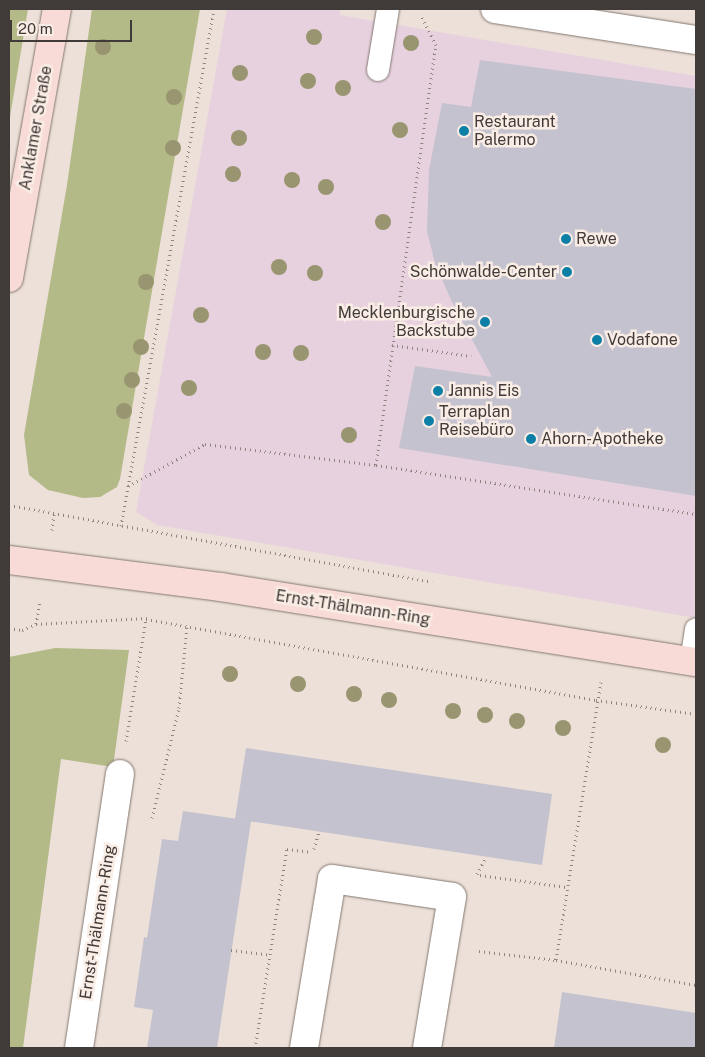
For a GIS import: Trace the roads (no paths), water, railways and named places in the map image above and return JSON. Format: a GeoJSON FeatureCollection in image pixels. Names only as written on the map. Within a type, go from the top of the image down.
{"type":"FeatureCollection","features":[{"type":"Feature","properties":{"kind":"street","name":"Anklamer Straße"},"geometry":{"type":"LineString","coordinates":[[9,278],[57,9]]}},
{"type":"Feature","properties":{"kind":"street"},"geometry":{"type":"LineString","coordinates":[[495,9],[696,40]]}},
{"type":"Feature","properties":{"kind":"street","name":"Ernst-Thälmann-Ring"},"geometry":{"type":"LineString","coordinates":[[9,560],[221,587],[693,662]]}},
{"type":"Feature","properties":{"kind":"street","name":"Ernst-Thälmann-Ring"},"geometry":{"type":"LineString","coordinates":[[79,1048],[120,774]]}},
{"type":"Feature","properties":{"kind":"street"},"geometry":{"type":"LineString","coordinates":[[304,1048],[332,879],[452,897],[427,1048]]}},
{"type":"Feature","properties":{"kind":"lane"},"geometry":{"type":"LineString","coordinates":[[378,70],[388,9]]}},
{"type":"Feature","properties":{"kind":"lane"},"geometry":{"type":"LineString","coordinates":[[693,662],[696,629]]}},
{"type":"Feature","properties":{"kind":"place","name":"Restaurant Palermo"},"geometry":{"type":"Point","coordinates":[464,131]}},
{"type":"Feature","properties":{"kind":"place","name":"Rewe"},"geometry":{"type":"Point","coordinates":[566,239]}},
{"type":"Feature","properties":{"kind":"place","name":"Schönwalde-Center"},"geometry":{"type":"Point","coordinates":[567,272]}},
{"type":"Feature","properties":{"kind":"place","name":"Mecklenburgische Backstube"},"geometry":{"type":"Point","coordinates":[485,322]}},
{"type":"Feature","properties":{"kind":"place","name":"Vodafone"},"geometry":{"type":"Point","coordinates":[597,340]}},
{"type":"Feature","properties":{"kind":"place","name":"Jannis Eis"},"geometry":{"type":"Point","coordinates":[438,391]}},
{"type":"Feature","properties":{"kind":"place","name":"Terraplan Reisebüro"},"geometry":{"type":"Point","coordinates":[429,421]}},
{"type":"Feature","properties":{"kind":"place","name":"Ahorn-Apotheke"},"geometry":{"type":"Point","coordinates":[531,439]}}]}
